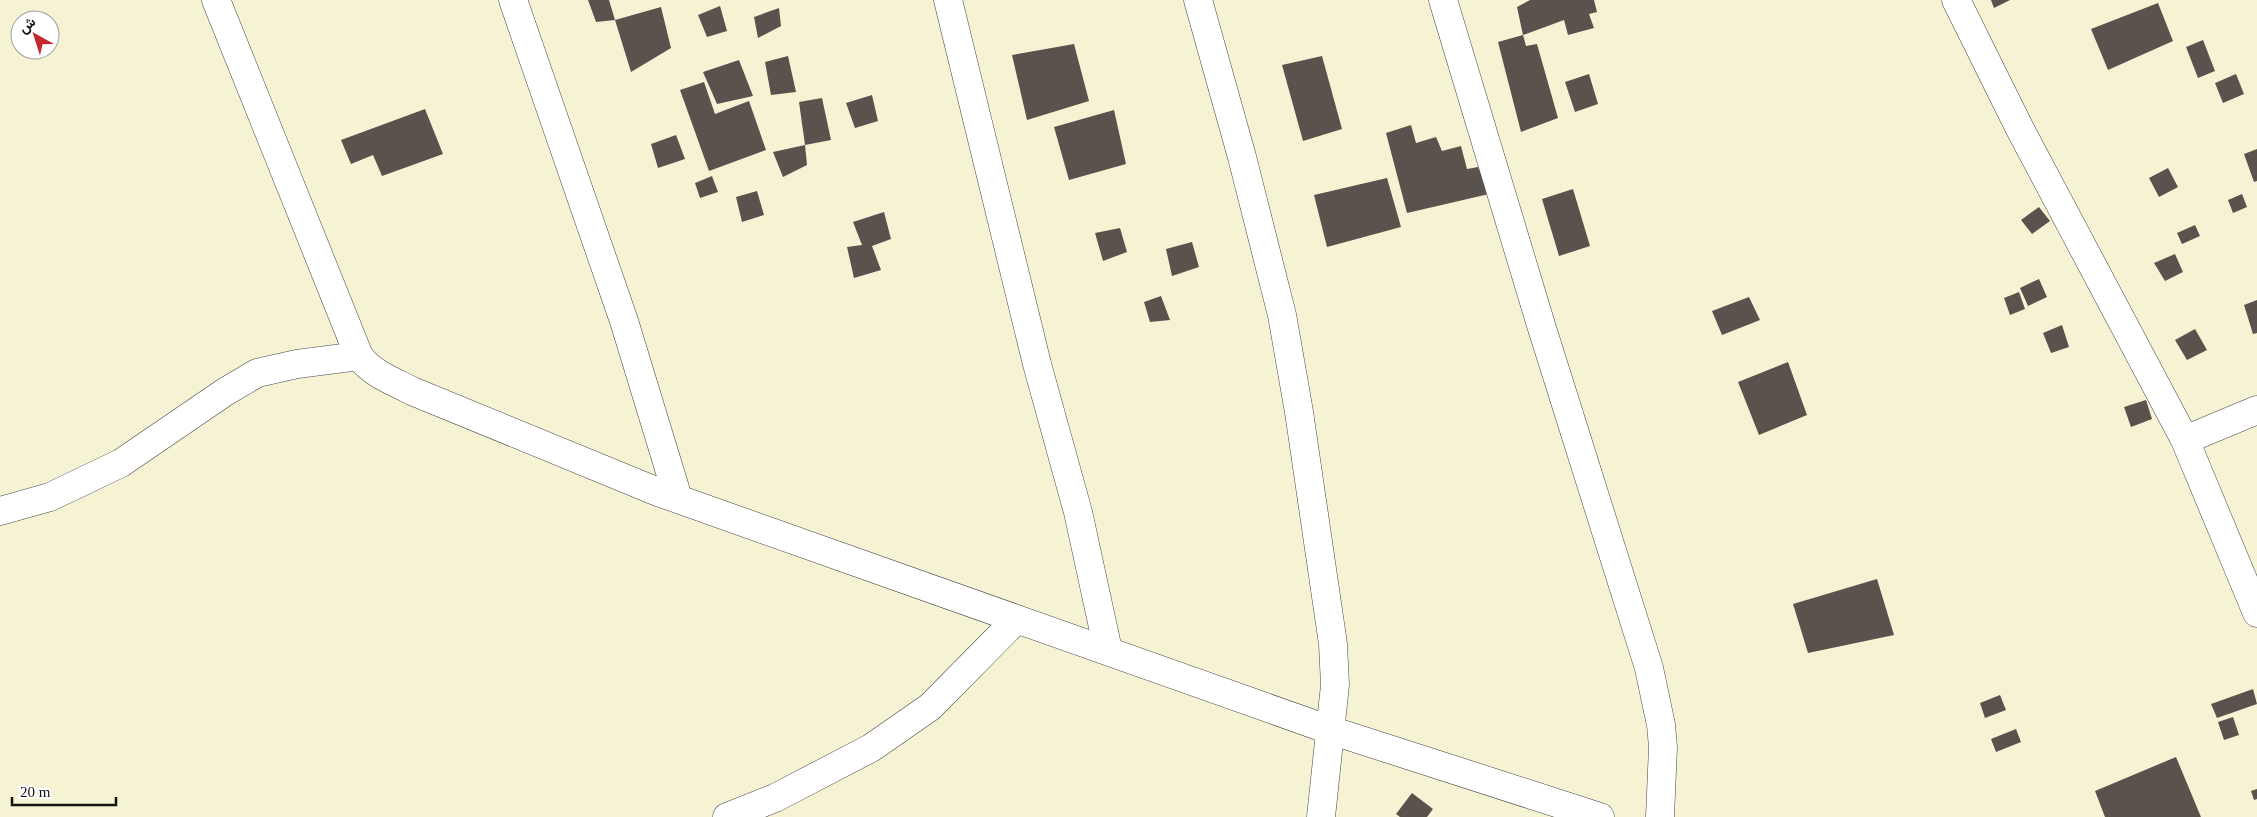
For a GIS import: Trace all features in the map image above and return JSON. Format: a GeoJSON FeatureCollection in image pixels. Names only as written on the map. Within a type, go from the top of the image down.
{"type":"FeatureCollection","features":[{"type":"Feature","properties":{"kind":"street"},"geometry":{"type":"LineString","coordinates":[[216,0],[359,356],[366,366],[412,391],[678,498],[1330,730],[1600,817]]}},
{"type":"Feature","properties":{"kind":"street"},"geometry":{"type":"LineString","coordinates":[[513,0],[624,320],[678,498]]}},
{"type":"Feature","properties":{"kind":"street"},"geometry":{"type":"LineString","coordinates":[[948,0],[1039,374],[1078,512],[1108,650]]}},
{"type":"Feature","properties":{"kind":"street"},"geometry":{"type":"LineString","coordinates":[[1198,0],[1242,157],[1282,316],[1302,429],[1333,644],[1335,684],[1321,817]]}},
{"type":"Feature","properties":{"kind":"street"},"geometry":{"type":"LineString","coordinates":[[1443,0],[1541,325],[1650,668],[1663,746],[1660,817]]}},
{"type":"Feature","properties":{"kind":"street"},"geometry":{"type":"LineString","coordinates":[[1956,0],[2025,138],[2185,440],[2257,613]]}},
{"type":"Feature","properties":{"kind":"street"},"geometry":{"type":"LineString","coordinates":[[0,511],[50,497],[120,463],[225,392],[257,373],[298,364],[359,356]]}},
{"type":"Feature","properties":{"kind":"street"},"geometry":{"type":"LineString","coordinates":[[2185,440],[2257,410]]}},
{"type":"Feature","properties":{"kind":"street"},"geometry":{"type":"LineString","coordinates":[[727,817],[775,798],[871,748],[930,707],[1017,619]]}},
{"type":"Feature","properties":{"kind":"shaded area"},"geometry":{"type":"Polygon","coordinates":[[[0,0],[2257,0],[2257,817],[0,817],[0,0]]]}},
{"type":"Feature","properties":{"kind":"building"},"geometry":{"type":"Polygon","coordinates":[[[588,0],[609,0],[615,20],[596,22],[588,0]]]}},
{"type":"Feature","properties":{"kind":"building"},"geometry":{"type":"Polygon","coordinates":[[[1530,0],[1594,0],[1597,12],[1589,14],[1594,28],[1568,35],[1564,20],[1523,35],[1517,7],[1530,0]]]}},
{"type":"Feature","properties":{"kind":"building"},"geometry":{"type":"Polygon","coordinates":[[[1991,0],[2010,0],[1994,8],[1991,0]]]}},
{"type":"Feature","properties":{"kind":"building"},"geometry":{"type":"Polygon","coordinates":[[[2158,3],[2173,41],[2108,70],[2091,29],[2158,3]]]}},
{"type":"Feature","properties":{"kind":"building"},"geometry":{"type":"Polygon","coordinates":[[[720,6],[727,31],[707,37],[698,15],[720,6]]]}},
{"type":"Feature","properties":{"kind":"building"},"geometry":{"type":"Polygon","coordinates":[[[661,7],[671,48],[631,72],[615,20],[661,7]]]}},
{"type":"Feature","properties":{"kind":"building"},"geometry":{"type":"Polygon","coordinates":[[[779,8],[781,26],[758,38],[754,17],[779,8]]]}},
{"type":"Feature","properties":{"kind":"building"},"geometry":{"type":"Polygon","coordinates":[[[1523,35],[1526,46],[1537,44],[1558,118],[1521,132],[1498,42],[1523,35]]]}},
{"type":"Feature","properties":{"kind":"building"},"geometry":{"type":"Polygon","coordinates":[[[2203,40],[2215,71],[2198,78],[2186,47],[2203,40]]]}},
{"type":"Feature","properties":{"kind":"building"},"geometry":{"type":"Polygon","coordinates":[[[1074,44],[1089,101],[1027,120],[1012,55],[1074,44]]]}},
{"type":"Feature","properties":{"kind":"building"},"geometry":{"type":"Polygon","coordinates":[[[788,56],[796,92],[771,95],[765,62],[788,56]]]}},
{"type":"Feature","properties":{"kind":"building"},"geometry":{"type":"Polygon","coordinates":[[[1322,56],[1342,129],[1303,141],[1282,65],[1322,56]]]}},
{"type":"Feature","properties":{"kind":"building"},"geometry":{"type":"Polygon","coordinates":[[[739,60],[753,96],[717,104],[703,72],[739,60]]]}},
{"type":"Feature","properties":{"kind":"building"},"geometry":{"type":"Polygon","coordinates":[[[1589,74],[1598,104],[1575,112],[1565,82],[1589,74]]]}},
{"type":"Feature","properties":{"kind":"building"},"geometry":{"type":"Polygon","coordinates":[[[2236,74],[2244,94],[2223,103],[2215,83],[2236,74]]]}},
{"type":"Feature","properties":{"kind":"building"},"geometry":{"type":"Polygon","coordinates":[[[704,82],[715,114],[749,101],[766,150],[709,171],[680,90],[704,82]]]}},
{"type":"Feature","properties":{"kind":"building"},"geometry":{"type":"Polygon","coordinates":[[[872,95],[878,121],[855,128],[846,103],[872,95]]]}},
{"type":"Feature","properties":{"kind":"building"},"geometry":{"type":"Polygon","coordinates":[[[822,98],[831,140],[805,145],[799,102],[822,98]]]}},
{"type":"Feature","properties":{"kind":"building"},"geometry":{"type":"Polygon","coordinates":[[[425,109],[443,154],[382,176],[373,155],[351,164],[341,140],[425,109]]]}},
{"type":"Feature","properties":{"kind":"building"},"geometry":{"type":"Polygon","coordinates":[[[1114,110],[1126,164],[1069,180],[1054,127],[1114,110]]]}},
{"type":"Feature","properties":{"kind":"building"},"geometry":{"type":"Polygon","coordinates":[[[1411,125],[1416,143],[1436,137],[1442,151],[1461,146],[1467,169],[1478,167],[1489,194],[1407,213],[1386,133],[1411,125]]]}},
{"type":"Feature","properties":{"kind":"building"},"geometry":{"type":"Polygon","coordinates":[[[676,135],[685,159],[658,168],[651,144],[676,135]]]}},
{"type":"Feature","properties":{"kind":"building"},"geometry":{"type":"Polygon","coordinates":[[[805,145],[807,165],[783,177],[773,152],[805,145]]]}},
{"type":"Feature","properties":{"kind":"building"},"geometry":{"type":"Polygon","coordinates":[[[2257,149],[2257,181],[2254,182],[2244,154],[2257,149]]]}},
{"type":"Feature","properties":{"kind":"building"},"geometry":{"type":"Polygon","coordinates":[[[2168,168],[2178,187],[2159,197],[2149,178],[2168,168]]]}},
{"type":"Feature","properties":{"kind":"building"},"geometry":{"type":"Polygon","coordinates":[[[712,176],[718,192],[700,198],[695,183],[712,176]]]}},
{"type":"Feature","properties":{"kind":"building"},"geometry":{"type":"Polygon","coordinates":[[[1387,178],[1401,227],[1327,247],[1314,195],[1387,178]]]}},
{"type":"Feature","properties":{"kind":"building"},"geometry":{"type":"Polygon","coordinates":[[[1573,189],[1590,246],[1559,256],[1542,199],[1573,189]]]}},
{"type":"Feature","properties":{"kind":"building"},"geometry":{"type":"Polygon","coordinates":[[[757,191],[764,215],[742,222],[736,197],[757,191]]]}},
{"type":"Feature","properties":{"kind":"building"},"geometry":{"type":"Polygon","coordinates":[[[2242,194],[2247,207],[2233,213],[2228,200],[2242,194]]]}},
{"type":"Feature","properties":{"kind":"building"},"geometry":{"type":"Polygon","coordinates":[[[2039,207],[2050,221],[2032,234],[2021,220],[2039,207]]]}},
{"type":"Feature","properties":{"kind":"building"},"geometry":{"type":"Polygon","coordinates":[[[884,212],[891,239],[872,246],[881,270],[854,278],[847,247],[862,245],[853,222],[884,212]]]}},
{"type":"Feature","properties":{"kind":"building"},"geometry":{"type":"Polygon","coordinates":[[[2195,225],[2200,236],[2182,244],[2177,233],[2195,225]]]}},
{"type":"Feature","properties":{"kind":"building"},"geometry":{"type":"Polygon","coordinates":[[[1120,228],[1127,252],[1103,261],[1095,233],[1120,228]]]}},
{"type":"Feature","properties":{"kind":"building"},"geometry":{"type":"Polygon","coordinates":[[[1192,242],[1199,267],[1172,276],[1166,249],[1192,242]]]}},
{"type":"Feature","properties":{"kind":"building"},"geometry":{"type":"Polygon","coordinates":[[[2175,254],[2183,272],[2165,281],[2154,263],[2175,254]]]}},
{"type":"Feature","properties":{"kind":"building"},"geometry":{"type":"Polygon","coordinates":[[[2039,279],[2047,297],[2028,306],[2020,288],[2039,279]]]}},
{"type":"Feature","properties":{"kind":"building"},"geometry":{"type":"Polygon","coordinates":[[[2019,292],[2025,309],[2010,315],[2004,298],[2019,292]]]}},
{"type":"Feature","properties":{"kind":"building"},"geometry":{"type":"Polygon","coordinates":[[[1161,296],[1170,320],[1150,322],[1144,302],[1161,296]]]}},
{"type":"Feature","properties":{"kind":"building"},"geometry":{"type":"Polygon","coordinates":[[[1749,297],[1760,320],[1722,335],[1712,311],[1749,297]]]}},
{"type":"Feature","properties":{"kind":"building"},"geometry":{"type":"Polygon","coordinates":[[[2257,300],[2257,333],[2253,334],[2244,305],[2257,300]]]}},
{"type":"Feature","properties":{"kind":"building"},"geometry":{"type":"Polygon","coordinates":[[[2062,325],[2069,347],[2051,353],[2043,333],[2062,325]]]}},
{"type":"Feature","properties":{"kind":"building"},"geometry":{"type":"Polygon","coordinates":[[[2195,329],[2207,350],[2187,360],[2175,340],[2195,329]]]}},
{"type":"Feature","properties":{"kind":"building"},"geometry":{"type":"Polygon","coordinates":[[[1788,362],[1807,415],[1759,435],[1738,382],[1788,362]]]}},
{"type":"Feature","properties":{"kind":"building"},"geometry":{"type":"Polygon","coordinates":[[[2146,400],[2152,419],[2131,427],[2124,407],[2146,400]]]}},
{"type":"Feature","properties":{"kind":"building"},"geometry":{"type":"Polygon","coordinates":[[[1877,579],[1894,635],[1808,653],[1793,604],[1877,579]]]}},
{"type":"Feature","properties":{"kind":"building"},"geometry":{"type":"Polygon","coordinates":[[[2253,689],[2257,704],[2217,718],[2211,704],[2253,689]]]}},
{"type":"Feature","properties":{"kind":"building"},"geometry":{"type":"Polygon","coordinates":[[[2000,695],[2006,710],[1985,718],[1980,703],[2000,695]]]}},
{"type":"Feature","properties":{"kind":"building"},"geometry":{"type":"Polygon","coordinates":[[[2233,717],[2239,735],[2224,740],[2218,722],[2233,717]]]}},
{"type":"Feature","properties":{"kind":"building"},"geometry":{"type":"Polygon","coordinates":[[[2016,729],[2021,742],[1996,752],[1991,739],[2016,729]]]}},
{"type":"Feature","properties":{"kind":"building"},"geometry":{"type":"Polygon","coordinates":[[[2176,757],[2201,817],[2105,817],[2095,791],[2176,757]]]}},
{"type":"Feature","properties":{"kind":"building"},"geometry":{"type":"Polygon","coordinates":[[[2257,789],[2257,799],[2254,800],[2251,791],[2257,789]]]}},
{"type":"Feature","properties":{"kind":"building"},"geometry":{"type":"Polygon","coordinates":[[[1412,793],[1433,809],[1427,817],[1400,817],[1396,814],[1412,793]]]}}]}
